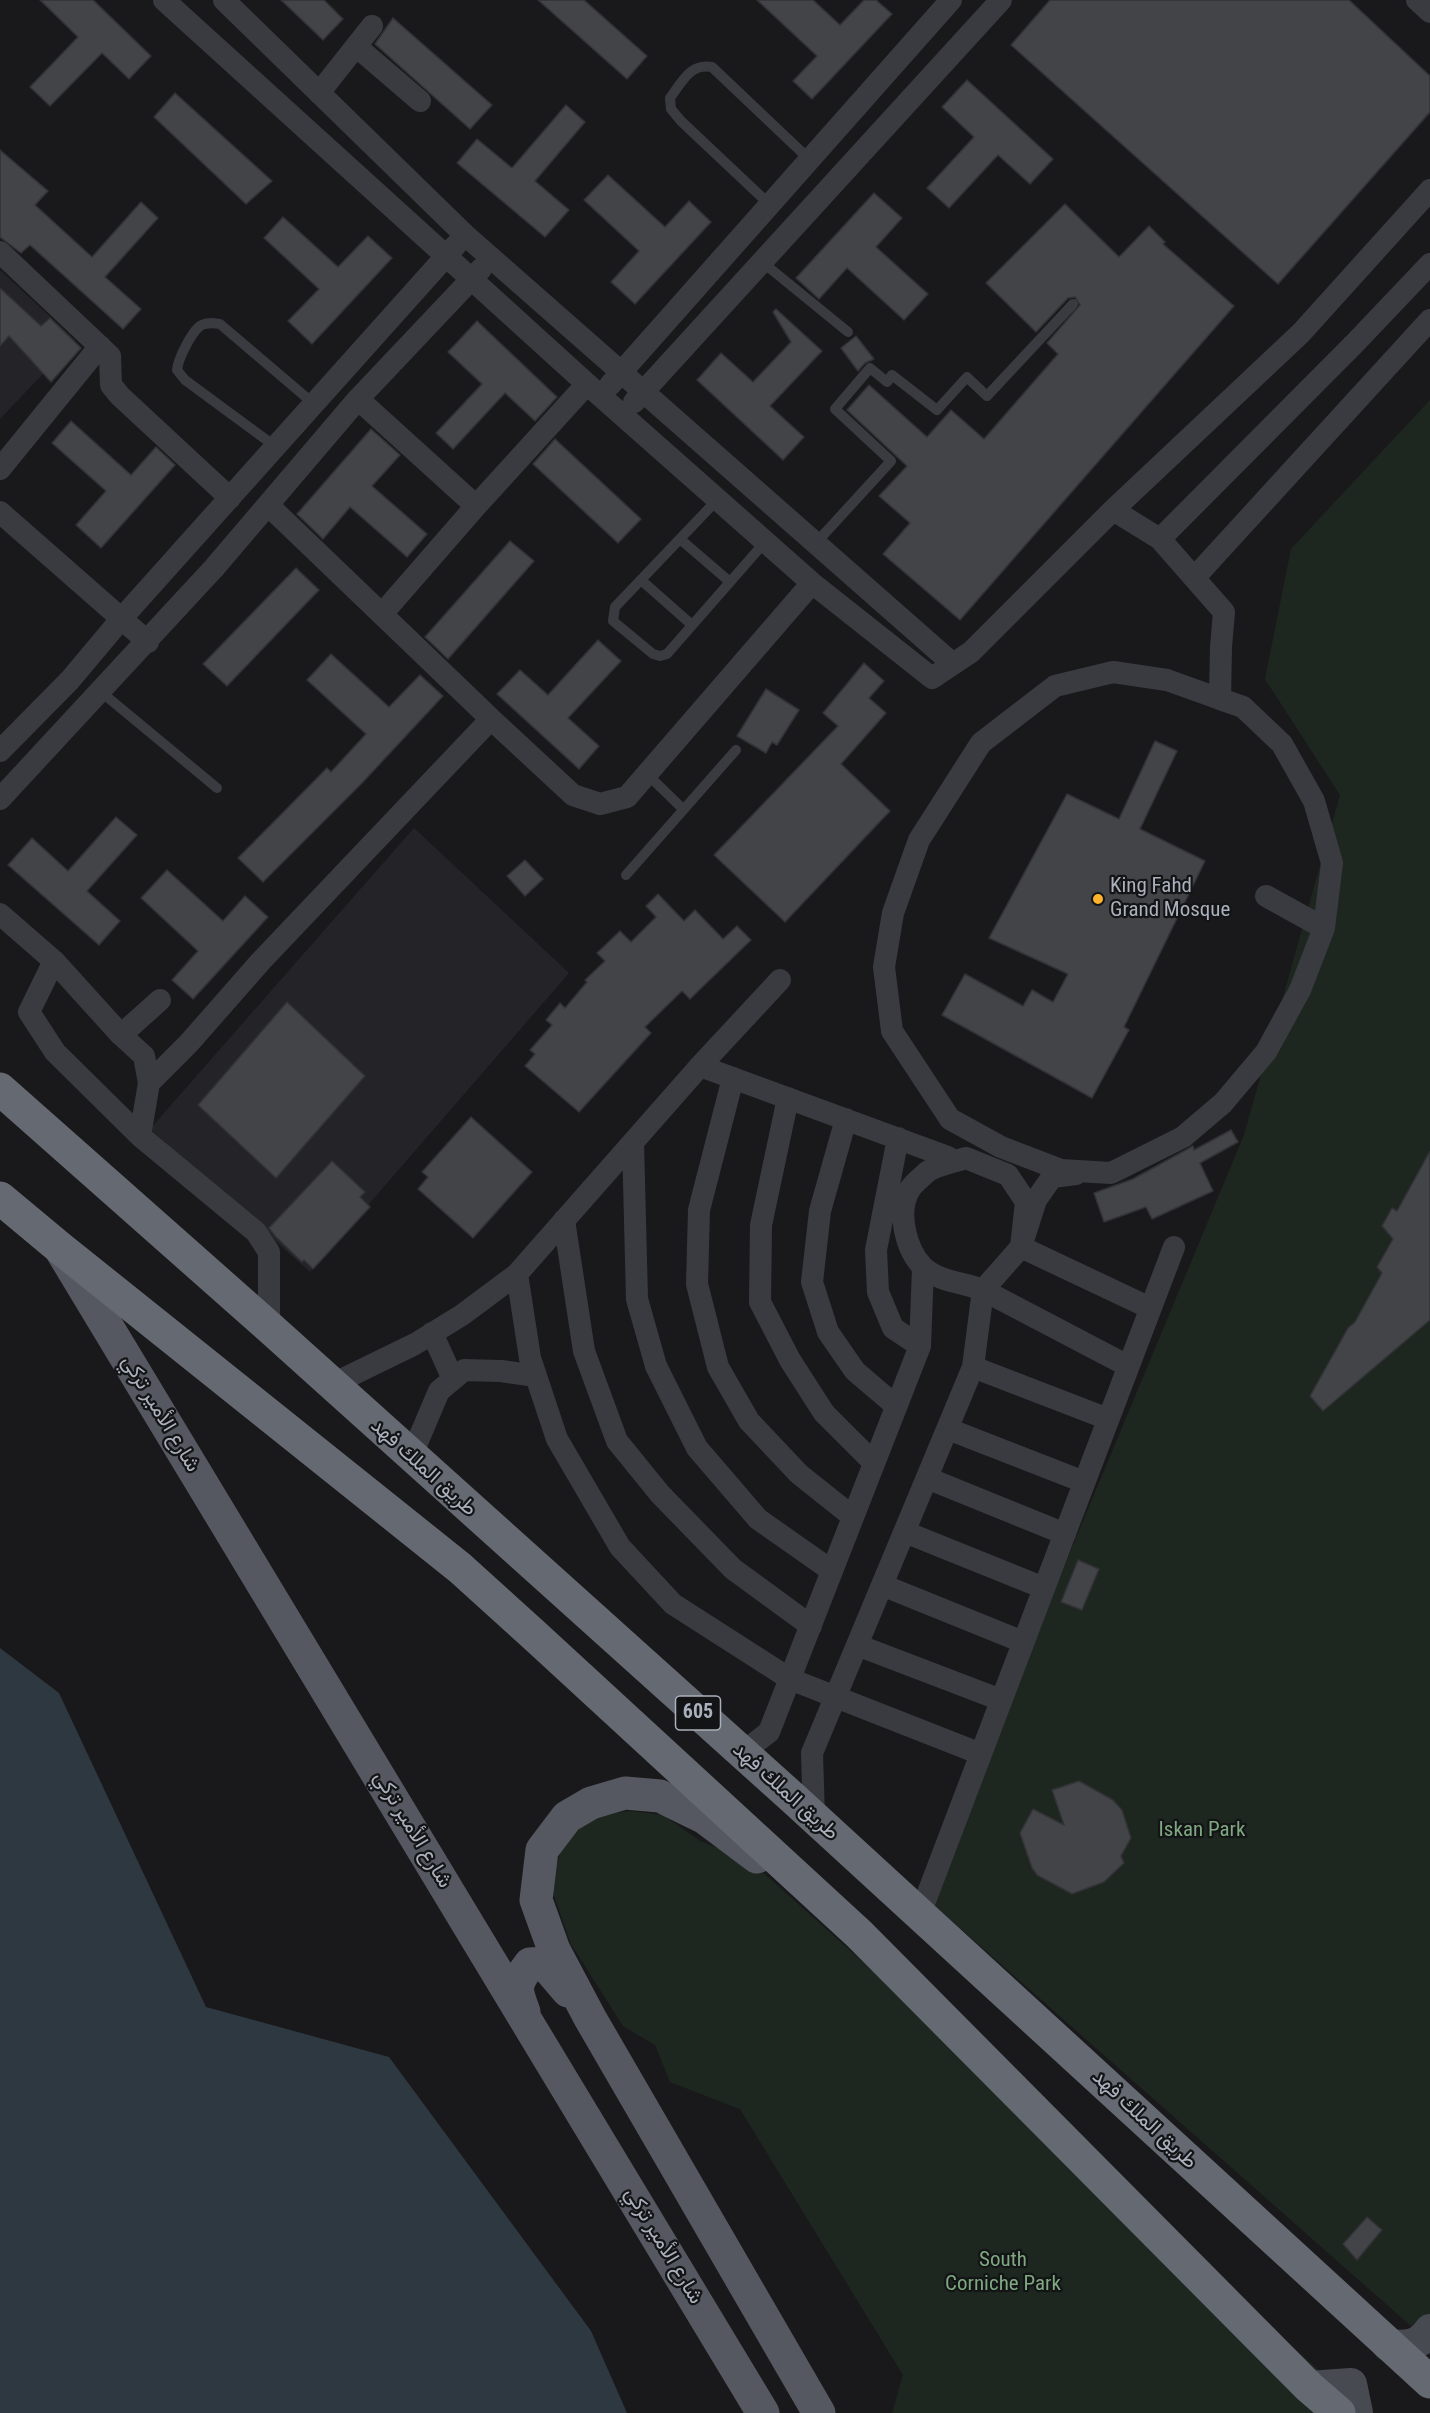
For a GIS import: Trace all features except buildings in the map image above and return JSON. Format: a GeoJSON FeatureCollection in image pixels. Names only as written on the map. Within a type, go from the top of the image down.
{"type":"FeatureCollection","features":[{"type":"Feature","properties":{"kind":"highway","name":"طريق الملك فهد"},"geometry":{"type":"LineString","coordinates":[[1,1088],[814,1818],[1430,2382]]}},
{"type":"Feature","properties":{"kind":"highway","name":"605"},"geometry":{"type":"LineString","coordinates":[[0,1198],[460,1568],[534,1635],[859,1934],[1309,2387],[1340,2413]]}},
{"type":"Feature","properties":{"kind":"highway"},"geometry":{"type":"LineString","coordinates":[[460,1568],[489,1578],[501,1569],[505,1556],[497,1539],[482,1520]]}},
{"type":"Feature","properties":{"kind":"highway"},"geometry":{"type":"LineString","coordinates":[[534,1635],[532,1618],[511,1594],[514,1580],[532,1574],[558,1588]]}},
{"type":"Feature","properties":{"kind":"main road","name":"شارع الأمير تركي"},"geometry":{"type":"LineString","coordinates":[[60,1248],[763,2413]]}},
{"type":"Feature","properties":{"kind":"main road"},"geometry":{"type":"LineString","coordinates":[[819,2413],[590,2018],[554,1950],[536,1900],[542,1850],[567,1817],[591,1803],[625,1793],[660,1796],[705,1818],[859,1934]]}},
{"type":"Feature","properties":{"kind":"main road"},"geometry":{"type":"LineString","coordinates":[[528,2021],[516,1992],[520,1976],[530,1964],[544,1963],[590,2018]]}},
{"type":"Feature","properties":{"kind":"street"},"geometry":{"type":"LineString","coordinates":[[164,0],[765,542],[812,583],[932,678],[971,652],[1113,510],[1301,333],[1430,190]]}},
{"type":"Feature","properties":{"kind":"street"},"geometry":{"type":"LineString","coordinates":[[224,0],[490,257],[952,664]]}},
{"type":"Feature","properties":{"kind":"street"},"geometry":{"type":"LineString","coordinates":[[382,614],[476,506],[593,389],[621,374],[951,0]]}},
{"type":"Feature","properties":{"kind":"street"},"geometry":{"type":"LineString","coordinates":[[624,415],[761,261],[1002,0]]}},
{"type":"Feature","properties":{"kind":"street"},"geometry":{"type":"LineString","coordinates":[[1417,0],[1430,12]]}},
{"type":"Feature","properties":{"kind":"street"},"geometry":{"type":"LineString","coordinates":[[319,93],[372,26]]}},
{"type":"Feature","properties":{"kind":"street"},"geometry":{"type":"LineString","coordinates":[[357,47],[420,101]]}},
{"type":"Feature","properties":{"kind":"street"},"geometry":{"type":"LineString","coordinates":[[0,750],[70,680],[122,618],[465,234]]}},
{"type":"Feature","properties":{"kind":"street"},"geometry":{"type":"LineString","coordinates":[[0,252],[110,356],[111,385],[120,396],[230,498]]}},
{"type":"Feature","properties":{"kind":"street"},"geometry":{"type":"LineString","coordinates":[[0,798],[148,642],[269,506],[358,399],[490,257]]}},
{"type":"Feature","properties":{"kind":"street"},"geometry":{"type":"LineString","coordinates":[[1160,539],[1355,343],[1430,264]]}},
{"type":"Feature","properties":{"kind":"street"},"geometry":{"type":"LineString","coordinates":[[1195,577],[1430,320]]}},
{"type":"Feature","properties":{"kind":"street"},"geometry":{"type":"LineString","coordinates":[[0,469],[100,346]]}},
{"type":"Feature","properties":{"kind":"street"},"geometry":{"type":"LineString","coordinates":[[358,399],[476,506]]}},
{"type":"Feature","properties":{"kind":"street"},"geometry":{"type":"LineString","coordinates":[[269,506],[573,795],[600,804],[627,796],[812,583]]}},
{"type":"Feature","properties":{"kind":"street"},"geometry":{"type":"LineString","coordinates":[[1113,510],[1160,539],[1224,612],[1220,699]]}},
{"type":"Feature","properties":{"kind":"street"},"geometry":{"type":"LineString","coordinates":[[0,512],[148,642]]}},
{"type":"Feature","properties":{"kind":"street"},"geometry":{"type":"LineString","coordinates":[[1113,672],[1167,680],[1220,699],[1242,707],[1282,744],[1314,801],[1332,863],[1324,928],[1300,990],[1266,1052],[1223,1102],[1183,1137],[1111,1173],[1061,1170],[1001,1147],[950,1119],[892,1031],[884,967],[893,913],[919,840],[925,830],[981,743],[1055,686],[1113,672]]}},
{"type":"Feature","properties":{"kind":"street"},"geometry":{"type":"LineString","coordinates":[[149,1083],[189,1043],[277,944],[491,719]]}},
{"type":"Feature","properties":{"kind":"street"},"geometry":{"type":"LineString","coordinates":[[1266,896],[1324,928]]}},
{"type":"Feature","properties":{"kind":"street"},"geometry":{"type":"LineString","coordinates":[[0,915],[54,961],[121,1035],[144,1056],[149,1083],[140,1136]]}},
{"type":"Feature","properties":{"kind":"street"},"geometry":{"type":"LineString","coordinates":[[54,961],[29,1012],[55,1052],[140,1136],[256,1232],[270,1252],[269,1327]]}},
{"type":"Feature","properties":{"kind":"street"},"geometry":{"type":"LineString","coordinates":[[331,1385],[432,1333],[462,1315],[517,1274],[700,1066],[780,980]]}},
{"type":"Feature","properties":{"kind":"street"},"geometry":{"type":"LineString","coordinates":[[121,1035],[160,1000]]}},
{"type":"Feature","properties":{"kind":"street"},"geometry":{"type":"LineString","coordinates":[[700,1066],[948,1157]]}},
{"type":"Feature","properties":{"kind":"street"},"geometry":{"type":"LineString","coordinates":[[733,1078],[699,1210],[697,1284],[718,1367],[749,1421],[799,1474],[853,1516]]}},
{"type":"Feature","properties":{"kind":"street"},"geometry":{"type":"LineString","coordinates":[[788,1098],[761,1225],[760,1302],[790,1360],[824,1413],[874,1463]]}},
{"type":"Feature","properties":{"kind":"street"},"geometry":{"type":"LineString","coordinates":[[846,1119],[820,1211],[812,1282],[828,1332],[855,1371],[896,1406]]}},
{"type":"Feature","properties":{"kind":"street"},"geometry":{"type":"LineString","coordinates":[[948,1157],[950,1119]]}},
{"type":"Feature","properties":{"kind":"street"},"geometry":{"type":"LineString","coordinates":[[898,1138],[876,1250],[878,1292],[893,1328],[920,1346]]}},
{"type":"Feature","properties":{"kind":"street"},"geometry":{"type":"LineString","coordinates":[[633,1142],[637,1299],[656,1366],[697,1448],[758,1519],[832,1571]]}},
{"type":"Feature","properties":{"kind":"street"},"geometry":{"type":"LineString","coordinates":[[948,1157],[909,1190],[904,1212],[908,1246],[923,1268],[947,1281],[968,1284],[983,1290],[1128,1366]]}},
{"type":"Feature","properties":{"kind":"street"},"geometry":{"type":"LineString","coordinates":[[929,1171],[966,1158],[1008,1175],[1026,1202],[1021,1247]]}},
{"type":"Feature","properties":{"kind":"street"},"geometry":{"type":"LineString","coordinates":[[814,1818],[812,1753],[973,1367],[983,1290],[1021,1247],[1036,1200],[1052,1177],[1096,1172]]}},
{"type":"Feature","properties":{"kind":"street"},"geometry":{"type":"LineString","coordinates":[[564,1220],[584,1351],[617,1441],[660,1494],[733,1569],[811,1626]]}},
{"type":"Feature","properties":{"kind":"street"},"geometry":{"type":"LineString","coordinates":[[1021,1247],[1150,1308]]}},
{"type":"Feature","properties":{"kind":"street"},"geometry":{"type":"LineString","coordinates":[[920,1914],[1174,1247]]}},
{"type":"Feature","properties":{"kind":"street"},"geometry":{"type":"LineString","coordinates":[[742,1753],[769,1732],[920,1346],[923,1268]]}},
{"type":"Feature","properties":{"kind":"street"},"geometry":{"type":"LineString","coordinates":[[517,1274],[530,1358],[557,1439],[620,1546],[673,1604],[790,1679],[981,1754]]}},
{"type":"Feature","properties":{"kind":"street"},"geometry":{"type":"LineString","coordinates":[[432,1333],[453,1379]]}},
{"type":"Feature","properties":{"kind":"street"},"geometry":{"type":"LineString","coordinates":[[973,1367],[1108,1419]]}},
{"type":"Feature","properties":{"kind":"street"},"geometry":{"type":"LineString","coordinates":[[411,1457],[439,1391],[464,1370],[501,1371],[536,1376]]}},
{"type":"Feature","properties":{"kind":"street"},"geometry":{"type":"LineString","coordinates":[[948,1429],[1084,1482]]}},
{"type":"Feature","properties":{"kind":"street"},"geometry":{"type":"LineString","coordinates":[[927,1478],[1065,1534]]}},
{"type":"Feature","properties":{"kind":"street"},"geometry":{"type":"LineString","coordinates":[[904,1532],[1044,1588]]}},
{"type":"Feature","properties":{"kind":"street"},"geometry":{"type":"LineString","coordinates":[[882,1585],[1023,1642]]}},
{"type":"Feature","properties":{"kind":"street"},"geometry":{"type":"LineString","coordinates":[[857,1645],[1001,1700]]}},
{"type":"Feature","properties":{"kind":"street"},"geometry":{"type":"LineString","coordinates":[[1389,2345],[1407,2347],[1422,2341],[1430,2330]]}},
{"type":"Feature","properties":{"kind":"street"},"geometry":{"type":"LineString","coordinates":[[1309,2387],[1351,2384],[1357,2413]]}},
{"type":"Feature","properties":{"kind":"lane"},"geometry":{"type":"LineString","coordinates":[[769,204],[671,109],[670,98],[690,71],[702,66],[712,67],[811,161]]}},
{"type":"Feature","properties":{"kind":"lane"},"geometry":{"type":"LineString","coordinates":[[761,261],[848,332]]}},
{"type":"Feature","properties":{"kind":"lane"},"geometry":{"type":"LineString","coordinates":[[815,544],[891,461],[835,409],[870,368],[887,382],[892,375],[938,410],[967,377],[987,396],[1073,304]]}},
{"type":"Feature","properties":{"kind":"lane"},"geometry":{"type":"LineString","coordinates":[[276,447],[185,380],[177,370],[178,360],[199,327],[211,322],[220,324],[314,404]]}},
{"type":"Feature","properties":{"kind":"lane"},"geometry":{"type":"LineString","coordinates":[[718,499],[615,607],[614,621],[653,654],[660,656],[667,654],[765,542]]}},
{"type":"Feature","properties":{"kind":"lane"},"geometry":{"type":"LineString","coordinates":[[680,539],[730,582]]}},
{"type":"Feature","properties":{"kind":"lane"},"geometry":{"type":"LineString","coordinates":[[641,580],[692,625]]}},
{"type":"Feature","properties":{"kind":"lane"},"geometry":{"type":"LineString","coordinates":[[100,691],[218,788]]}},
{"type":"Feature","properties":{"kind":"lane"},"geometry":{"type":"LineString","coordinates":[[626,875],[736,750]]}},
{"type":"Feature","properties":{"kind":"lane"},"geometry":{"type":"LineString","coordinates":[[648,774],[683,809]]}},
{"type":"Feature","properties":{"kind":"shaded area"},"geometry":{"type":"Polygon","coordinates":[[[0,270],[75,340],[0,419],[0,270]]]}},
{"type":"Feature","properties":{"kind":"shaded area"},"geometry":{"type":"Polygon","coordinates":[[[414,828],[569,973],[310,1272],[150,1129],[414,828]]]}},
{"type":"Feature","properties":{"kind":"shaded area"},"geometry":{"type":"Polygon","coordinates":[[[0,1648],[59,1693],[206,2007],[389,2057],[591,2331],[627,2413],[0,2413],[0,1648]]]}},
{"type":"Feature","properties":{"kind":"green space","name":"Iskan Park"},"geometry":{"type":"Polygon","coordinates":[[[1430,400],[1430,2314],[1420,2334],[926,1898],[1244,1135],[1340,795],[1265,679],[1291,549],[1430,400]]]}},
{"type":"Feature","properties":{"kind":"green space","name":"South Corniche Park"},"geometry":{"type":"Polygon","coordinates":[[[630,1811],[663,1815],[700,1841],[749,1860],[1332,2382],[1335,2413],[892,2413],[903,2375],[740,2109],[670,2082],[655,2045],[623,2026],[571,1944],[553,1893],[554,1871],[562,1849],[578,1828],[601,1815],[630,1811]]]}},
{"type":"Feature","properties":{"kind":"place","name":"King Fahd Grand Mosque"},"geometry":{"type":"Point","coordinates":[1098,899]}}]}
